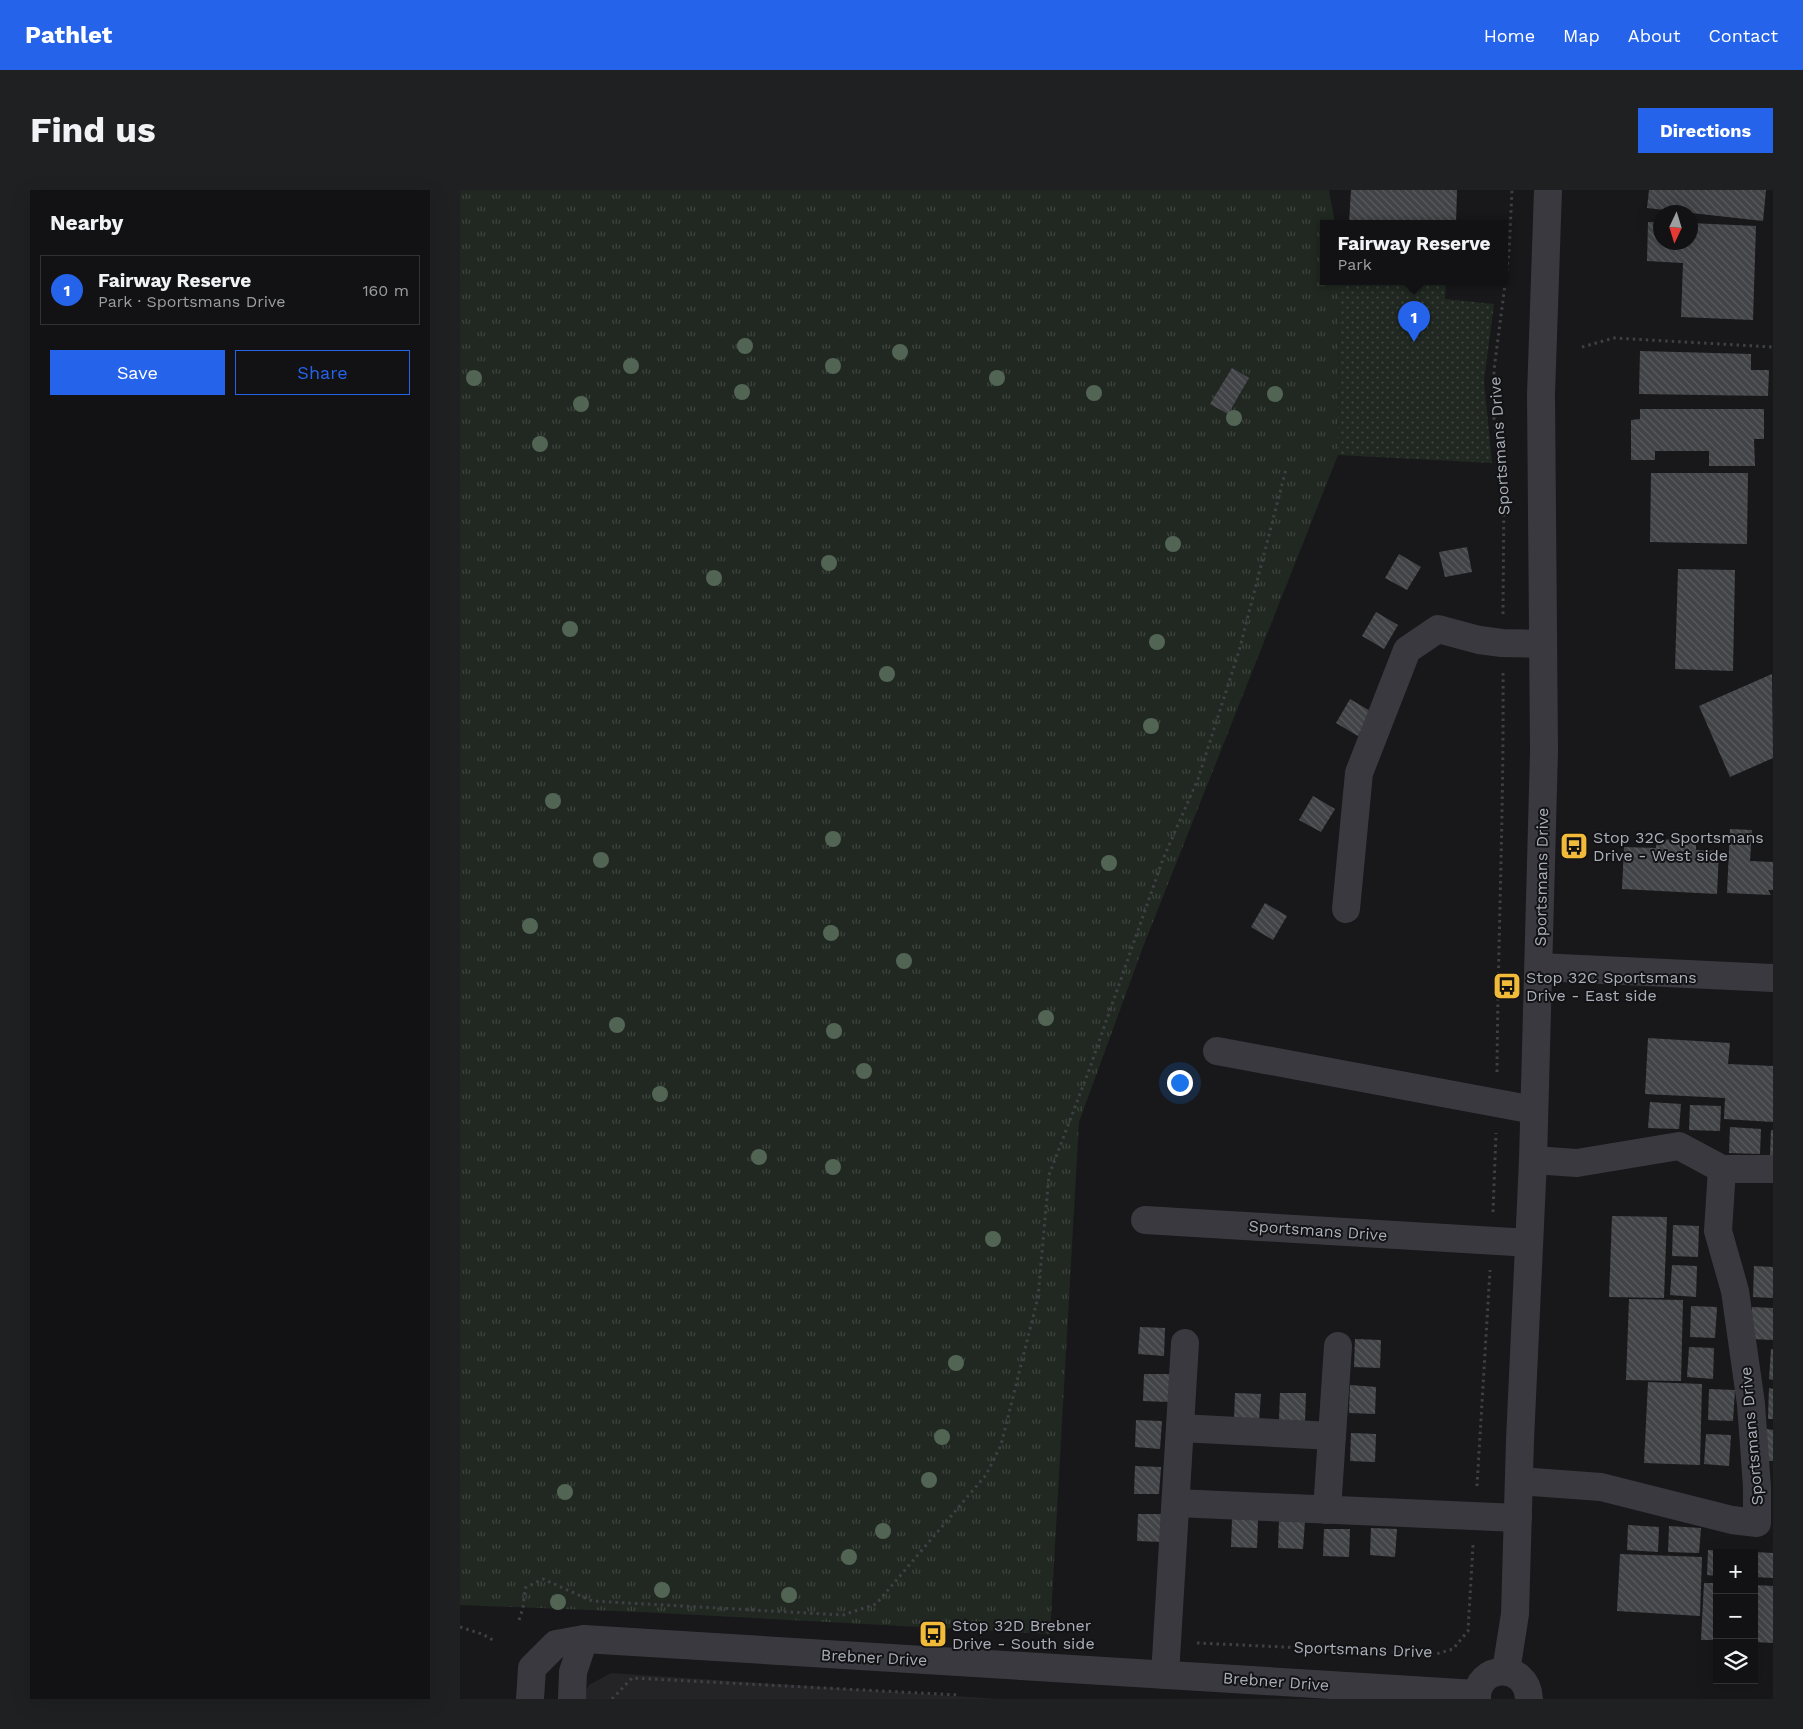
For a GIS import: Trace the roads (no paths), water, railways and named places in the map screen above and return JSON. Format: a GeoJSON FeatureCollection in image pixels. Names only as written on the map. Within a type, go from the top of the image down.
{"type":"FeatureCollection","features":[{"type":"Feature","properties":{"kind":"street","name":"Sportsmans Drive"},"geometry":{"type":"LineString","coordinates":[[1506,1671],[1515,1614],[1539,967],[1544,751],[1541,395],[1548,190]]}},
{"type":"Feature","properties":{"kind":"street"},"geometry":{"type":"LineString","coordinates":[[1346,909],[1360,773],[1407,650],[1438,629],[1479,640],[1502,643],[1543,644]]}},
{"type":"Feature","properties":{"kind":"street"},"geometry":{"type":"LineString","coordinates":[[1539,967],[1773,978]]}},
{"type":"Feature","properties":{"kind":"street"},"geometry":{"type":"LineString","coordinates":[[1217,1051],[1534,1110]]}},
{"type":"Feature","properties":{"kind":"street"},"geometry":{"type":"LineString","coordinates":[[1533,1160],[1577,1163],[1679,1146],[1722,1169],[1773,1169]]}},
{"type":"Feature","properties":{"kind":"street","name":"Sportsmans Drive"},"geometry":{"type":"LineString","coordinates":[[1519,1481],[1601,1487],[1732,1520],[1757,1523],[1757,1487],[1751,1404],[1735,1291],[1718,1230],[1722,1169]]}},
{"type":"Feature","properties":{"kind":"street","name":"Sportsmans Drive"},"geometry":{"type":"LineString","coordinates":[[1145,1220],[1529,1243]]}},
{"type":"Feature","properties":{"kind":"street"},"geometry":{"type":"LineString","coordinates":[[1165,1675],[1185,1343]]}},
{"type":"Feature","properties":{"kind":"street"},"geometry":{"type":"LineString","coordinates":[[1327,1510],[1338,1346]]}},
{"type":"Feature","properties":{"kind":"street"},"geometry":{"type":"LineString","coordinates":[[1180,1428],[1332,1436]]}},
{"type":"Feature","properties":{"kind":"street"},"geometry":{"type":"LineString","coordinates":[[1176,1503],[1518,1518]]}},
{"type":"Feature","properties":{"kind":"street"},"geometry":{"type":"LineString","coordinates":[[572,1699],[574,1672],[584,1639]]}},
{"type":"Feature","properties":{"kind":"street","name":"Brebner Drive"},"geometry":{"type":"LineString","coordinates":[[530,1699],[532,1668],[556,1644],[584,1639],[1477,1696]]}},
{"type":"Feature","properties":{"kind":"street"},"geometry":{"type":"LineString","coordinates":[[1477,1696],[1479,1686],[1490,1674],[1506,1671],[1520,1678],[1525,1683],[1529,1699],[1538,1699]]}},
{"type":"Feature","properties":{"kind":"place","name":"Fairway Reserve"},"geometry":{"type":"Point","coordinates":[1414,342]}},
{"type":"Feature","properties":{"kind":"place","name":"Stop 32C Sportsmans Drive - West side"},"geometry":{"type":"Point","coordinates":[1574,846]}},
{"type":"Feature","properties":{"kind":"place","name":"Stop 32C Sportsmans Drive - East side"},"geometry":{"type":"Point","coordinates":[1507,986]}},
{"type":"Feature","properties":{"kind":"place","name":"Stop 32D Brebner Drive - South side"},"geometry":{"type":"Point","coordinates":[933,1634]}}]}
